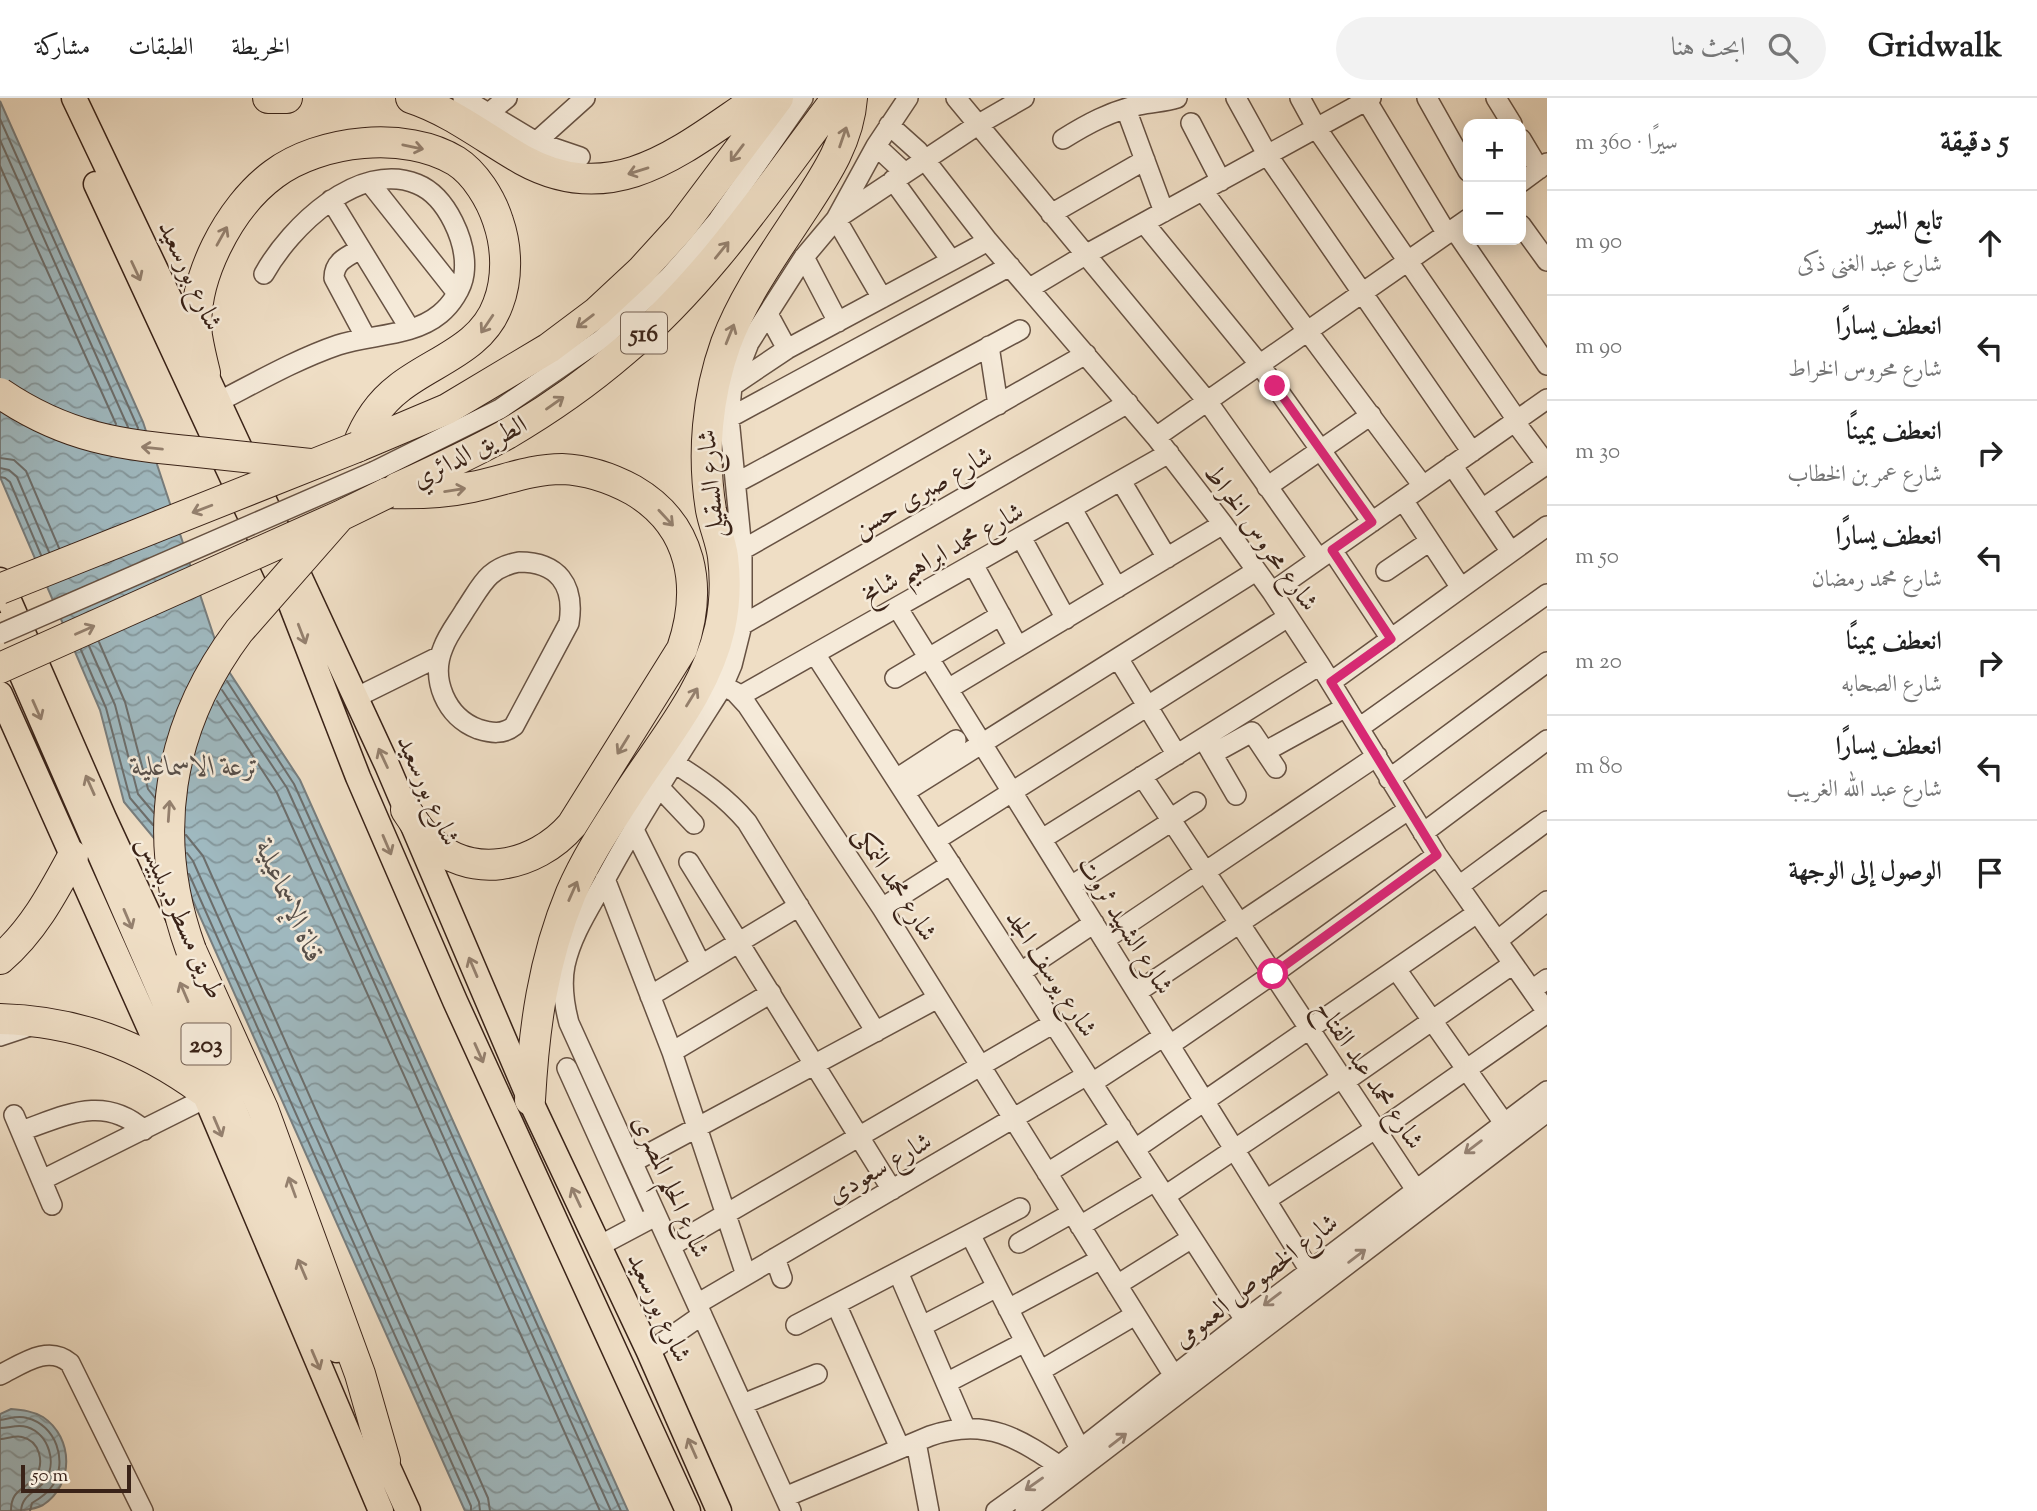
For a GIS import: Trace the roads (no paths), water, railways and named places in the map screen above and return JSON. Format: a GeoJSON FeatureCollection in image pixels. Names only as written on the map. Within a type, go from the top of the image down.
{"type":"FeatureCollection","features":[{"type":"Feature","properties":{"kind":"highway"},"geometry":{"type":"LineString","coordinates":[[268,98],[287,98]]}},
{"type":"Feature","properties":{"kind":"highway"},"geometry":{"type":"LineString","coordinates":[[411,98],[438,109],[540,168],[564,175],[590,178],[622,175],[651,167],[759,98]]}},
{"type":"Feature","properties":{"kind":"highway","name":"الطريق الدائري"},"geometry":{"type":"LineString","coordinates":[[0,668],[340,516],[373,470],[457,403],[550,348],[597,312],[641,271],[681,227],[778,98]]}},
{"type":"Feature","properties":{"kind":"highway","name":"الطريق الدائري"},"geometry":{"type":"LineString","coordinates":[[0,589],[317,464],[373,470],[464,457],[507,434],[579,387],[662,316],[727,244],[837,98]]}},
{"type":"Feature","properties":{"kind":"highway"},"geometry":{"type":"LineString","coordinates":[[530,1100],[539,1000],[558,926],[572,890],[610,823],[697,689],[718,636],[725,580],[723,557],[712,513],[707,444],[712,395],[726,344],[748,295],[833,163],[845,134],[852,98]]}},
{"type":"Feature","properties":{"kind":"highway"},"geometry":{"type":"LineString","coordinates":[[205,373],[197,335],[199,298],[209,264],[221,238],[253,193],[274,174],[299,159],[326,149],[364,142],[420,148],[456,161],[484,192],[502,232],[505,264],[503,287],[498,306],[488,326],[472,342],[414,377],[387,399],[366,425],[373,470],[430,493],[452,491],[547,470],[564,469],[596,474],[640,494],[675,527],[687,556],[693,588],[691,619],[682,649],[572,825],[552,845],[527,859],[500,864],[473,862],[436,846],[425,837],[406,810]]}},
{"type":"Feature","properties":{"kind":"highway"},"geometry":{"type":"LineString","coordinates":[[0,393],[57,424],[102,440],[149,448],[317,464]]}},
{"type":"Feature","properties":{"kind":"highway"},"geometry":{"type":"LineString","coordinates":[[340,516],[239,631],[200,692],[176,761],[168,832],[169,856],[174,892],[191,950],[263,1109],[360,1374],[384,1461]]}},
{"type":"Feature","properties":{"kind":"highway"},"geometry":{"type":"LineString","coordinates":[[0,959],[37,919],[73,856]]}},
{"type":"Feature","properties":{"kind":"highway"},"geometry":{"type":"LineString","coordinates":[[0,1019],[41,1022],[114,1040],[160,1061],[200,1085]]}},
{"type":"Feature","properties":{"kind":"main road","name":"شارع بورسعيد"},"geometry":{"type":"LineString","coordinates":[[56,98],[290,603],[363,790],[460,1012],[688,1511]]}},
{"type":"Feature","properties":{"kind":"main road","name":"شارع بورسعيد"},"geometry":{"type":"LineString","coordinates":[[74,98],[355,698],[530,1100],[649,1352],[719,1511]]}},
{"type":"Feature","properties":{"kind":"main road","name":"طريق مسطرد, بلبيس"},"geometry":{"type":"LineString","coordinates":[[0,580],[179,980],[384,1461],[408,1511]]}},
{"type":"Feature","properties":{"kind":"main road","name":"طريق مسطرد, بلبيس"},"geometry":{"type":"LineString","coordinates":[[0,625],[381,1511]]}},
{"type":"Feature","properties":{"kind":"main road"},"geometry":{"type":"LineString","coordinates":[[0,694],[154,1038],[200,1085]]}},
{"type":"Feature","properties":{"kind":"main road"},"geometry":{"type":"LineString","coordinates":[[331,708],[355,698]]}},
{"type":"Feature","properties":{"kind":"street"},"geometry":{"type":"LineString","coordinates":[[463,98],[536,142],[580,157]]}},
{"type":"Feature","properties":{"kind":"street"},"geometry":{"type":"LineString","coordinates":[[489,113],[507,98]]}},
{"type":"Feature","properties":{"kind":"street"},"geometry":{"type":"LineString","coordinates":[[536,142],[585,98]]}},
{"type":"Feature","properties":{"kind":"street"},"geometry":{"type":"LineString","coordinates":[[0,634],[373,470],[500,409],[602,339],[668,278],[718,220],[803,98]]}},
{"type":"Feature","properties":{"kind":"street","name":"شارع السقيلى"},"geometry":{"type":"LineString","coordinates":[[605,879],[674,763],[732,691],[732,665],[742,625],[742,550],[729,418],[732,386],[749,343],[804,257],[836,219],[876,146],[908,98]]}},
{"type":"Feature","properties":{"kind":"street"},"geometry":{"type":"LineString","coordinates":[[956,98],[1207,401],[1267,487],[1326,554],[1391,639]]}},
{"type":"Feature","properties":{"kind":"street"},"geometry":{"type":"LineString","coordinates":[[1063,139],[1093,121],[1126,108],[1177,98]]}},
{"type":"Feature","properties":{"kind":"street"},"geometry":{"type":"LineString","coordinates":[[1236,98],[1268,156],[1472,452]]}},
{"type":"Feature","properties":{"kind":"street"},"geometry":{"type":"LineString","coordinates":[[1300,98],[1317,129],[1547,464],[1482,509]]}},
{"type":"Feature","properties":{"kind":"street"},"geometry":{"type":"LineString","coordinates":[[1427,98],[1463,162]]}},
{"type":"Feature","properties":{"kind":"street"},"geometry":{"type":"LineString","coordinates":[[1496,98],[1509,119]]}},
{"type":"Feature","properties":{"kind":"street"},"geometry":{"type":"LineString","coordinates":[[883,298],[836,219],[924,159],[1020,99]]}},
{"type":"Feature","properties":{"kind":"street"},"geometry":{"type":"LineString","coordinates":[[1030,288],[1367,99],[1547,365]]}},
{"type":"Feature","properties":{"kind":"street"},"geometry":{"type":"LineString","coordinates":[[1126,108],[1164,212]]}},
{"type":"Feature","properties":{"kind":"street"},"geometry":{"type":"LineString","coordinates":[[1191,123],[1212,186],[1309,330],[1423,486]]}},
{"type":"Feature","properties":{"kind":"street","name":"شارع محروس الخراط"},"geometry":{"type":"LineString","coordinates":[[889,125],[924,159],[988,240],[1156,437],[1223,524],[1331,682],[1437,855],[1513,964],[1539,984],[1547,1013]]}},
{"type":"Feature","properties":{"kind":"street"},"geometry":{"type":"LineString","coordinates":[[1526,144],[1543,166],[1526,178]]}},
{"type":"Feature","properties":{"kind":"street"},"geometry":{"type":"LineString","coordinates":[[876,146],[899,177],[951,260]]}},
{"type":"Feature","properties":{"kind":"street"},"geometry":{"type":"LineString","coordinates":[[1051,214],[1145,160]]}},
{"type":"Feature","properties":{"kind":"street"},"geometry":{"type":"LineString","coordinates":[[218,402],[337,345],[410,330],[438,316],[457,293],[464,273],[455,226],[439,199],[425,188],[406,180],[383,180],[331,200],[302,222],[281,246],[264,274]]}},
{"type":"Feature","properties":{"kind":"street"},"geometry":{"type":"LineString","coordinates":[[370,183],[457,293]]}},
{"type":"Feature","properties":{"kind":"street"},"geometry":{"type":"LineString","coordinates":[[331,200],[410,330]]}},
{"type":"Feature","properties":{"kind":"street"},"geometry":{"type":"LineString","coordinates":[[1144,223],[1260,365],[1372,522]]}},
{"type":"Feature","properties":{"kind":"street"},"geometry":{"type":"LineString","coordinates":[[1156,437],[1456,227]]}},
{"type":"Feature","properties":{"kind":"street"},"geometry":{"type":"LineString","coordinates":[[1526,232],[1547,261]]}},
{"type":"Feature","properties":{"kind":"street"},"geometry":{"type":"LineString","coordinates":[[732,386],[787,349],[988,240]]}},
{"type":"Feature","properties":{"kind":"street"},"geometry":{"type":"LineString","coordinates":[[361,249],[338,262],[333,273],[366,338]]}},
{"type":"Feature","properties":{"kind":"street"},"geometry":{"type":"LineString","coordinates":[[804,257],[838,322]]}},
{"type":"Feature","properties":{"kind":"street"},"geometry":{"type":"LineString","coordinates":[[729,418],[1010,266]]}},
{"type":"Feature","properties":{"kind":"street"},"geometry":{"type":"LineString","coordinates":[[768,314],[787,349]]}},
{"type":"Feature","properties":{"kind":"street"},"geometry":{"type":"LineString","coordinates":[[736,483],[1020,330]]}},
{"type":"Feature","properties":{"kind":"street"},"geometry":{"type":"LineString","coordinates":[[989,346],[998,405]]}},
{"type":"Feature","properties":{"kind":"street"},"geometry":{"type":"LineString","coordinates":[[742,550],[1086,354]]}},
{"type":"Feature","properties":{"kind":"street"},"geometry":{"type":"LineString","coordinates":[[1272,592],[1547,399]]}},
{"type":"Feature","properties":{"kind":"street","name":"شارع صبرى حسن"},"geometry":{"type":"LineString","coordinates":[[742,625],[1128,403]]}},
{"type":"Feature","properties":{"kind":"street"},"geometry":{"type":"LineString","coordinates":[[1267,487],[1371,415]]}},
{"type":"Feature","properties":{"kind":"street","name":"شارع محمد ابراهيم شامخ"},"geometry":{"type":"LineString","coordinates":[[732,691],[815,654],[1169,453]]}},
{"type":"Feature","properties":{"kind":"street"},"geometry":{"type":"LineString","coordinates":[[1452,466],[1511,552]]}},
{"type":"Feature","properties":{"kind":"street"},"geometry":{"type":"LineString","coordinates":[[1121,481],[1167,558]]}},
{"type":"Feature","properties":{"kind":"street"},"geometry":{"type":"LineString","coordinates":[[1403,500],[1461,588]]}},
{"type":"Feature","properties":{"kind":"street"},"geometry":{"type":"LineString","coordinates":[[1072,509],[1117,588]]}},
{"type":"Feature","properties":{"kind":"street"},"geometry":{"type":"LineString","coordinates":[[948,689],[1223,524]]}},
{"type":"Feature","properties":{"kind":"street"},"geometry":{"type":"LineString","coordinates":[[1331,682],[1547,526]]}},
{"type":"Feature","properties":{"kind":"street"},"geometry":{"type":"LineString","coordinates":[[1021,537],[1066,618]]}},
{"type":"Feature","properties":{"kind":"street"},"geometry":{"type":"LineString","coordinates":[[1386,572],[1430,541]]}},
{"type":"Feature","properties":{"kind":"street"},"geometry":{"type":"LineString","coordinates":[[355,698],[440,656],[446,640],[487,576],[498,568],[529,562],[547,566],[561,578],[569,595],[569,623],[517,722],[510,730],[499,733],[482,730],[466,723],[453,712],[442,691],[438,668],[440,656]]}},
{"type":"Feature","properties":{"kind":"street"},"geometry":{"type":"LineString","coordinates":[[973,564],[1018,647]]}},
{"type":"Feature","properties":{"kind":"street"},"geometry":{"type":"LineString","coordinates":[[900,786],[982,743],[1256,571]]}},
{"type":"Feature","properties":{"kind":"street"},"geometry":{"type":"LineString","coordinates":[[1359,728],[1547,594]]}},
{"type":"Feature","properties":{"kind":"street","name":"شارع الشهيد ثروت"},"geometry":{"type":"LineString","coordinates":[[897,607],[1310,1271]]}},
{"type":"Feature","properties":{"kind":"street"},"geometry":{"type":"LineString","coordinates":[[895,678],[1001,615]]}},
{"type":"Feature","properties":{"kind":"street"},"geometry":{"type":"LineString","coordinates":[[936,840],[1288,617]]}},
{"type":"Feature","properties":{"kind":"street","name":"شارع يوسف الجد"},"geometry":{"type":"LineString","coordinates":[[815,654],[1245,1320]]}},
{"type":"Feature","properties":{"kind":"street"},"geometry":{"type":"LineString","coordinates":[[1118,658],[1177,755]]}},
{"type":"Feature","properties":{"kind":"street"},"geometry":{"type":"LineString","coordinates":[[1390,779],[1547,662]]}},
{"type":"Feature","properties":{"kind":"street"},"geometry":{"type":"LineString","coordinates":[[1207,746],[1320,665]]}},
{"type":"Feature","properties":{"kind":"street","name":"شارع محمد النمكى"},"geometry":{"type":"LineString","coordinates":[[732,691],[882,908],[1174,1376]]}},
{"type":"Feature","properties":{"kind":"street"},"geometry":{"type":"LineString","coordinates":[[1042,839],[1177,755],[1254,732],[1271,760],[1346,707]]}},
{"type":"Feature","properties":{"kind":"street"},"geometry":{"type":"LineString","coordinates":[[900,786],[956,740]]}},
{"type":"Feature","properties":{"kind":"street"},"geometry":{"type":"LineString","coordinates":[[1423,833],[1547,740]]}},
{"type":"Feature","properties":{"kind":"street"},"geometry":{"type":"LineString","coordinates":[[1207,746],[1236,795]]}},
{"type":"Feature","properties":{"kind":"street"},"geometry":{"type":"LineString","coordinates":[[1020,972],[1099,932],[1205,872],[1377,756]]}},
{"type":"Feature","properties":{"kind":"street"},"geometry":{"type":"LineString","coordinates":[[674,763],[714,789],[747,822],[876,1032]]}},
{"type":"Feature","properties":{"kind":"street","name":"شارع محمد عبد الفتاح"},"geometry":{"type":"LineString","coordinates":[[1142,776],[1416,1190]]}},
{"type":"Feature","properties":{"kind":"street"},"geometry":{"type":"LineString","coordinates":[[659,786],[694,824]]}},
{"type":"Feature","properties":{"kind":"street"},"geometry":{"type":"LineString","coordinates":[[1071,886],[1196,802]]}},
{"type":"Feature","properties":{"kind":"street"},"geometry":{"type":"LineString","coordinates":[[1137,992],[1408,810]]}},
{"type":"Feature","properties":{"kind":"street"},"geometry":{"type":"LineString","coordinates":[[1459,887],[1547,821]]}},
{"type":"Feature","properties":{"kind":"street"},"geometry":{"type":"LineString","coordinates":[[633,828],[701,965]]}},
{"type":"Feature","properties":{"kind":"street","name":"شارع سعودى"},"geometry":{"type":"LineString","coordinates":[[649,1352],[746,1275],[1013,1118],[1167,1041],[1273,974],[1437,855]]}},
{"type":"Feature","properties":{"kind":"street"},"geometry":{"type":"LineString","coordinates":[[689,862],[892,1189]]}},
{"type":"Feature","properties":{"kind":"street"},"geometry":{"type":"LineString","coordinates":[[882,908],[951,864]]}},
{"type":"Feature","properties":{"kind":"street"},"geometry":{"type":"LineString","coordinates":[[605,879],[672,1052],[746,1275]]}},
{"type":"Feature","properties":{"kind":"street","name":"شارع الحلم المصرى"},"geometry":{"type":"LineString","coordinates":[[605,879],[569,951],[563,987],[569,1023],[788,1504]]}},
{"type":"Feature","properties":{"kind":"street"},"geometry":{"type":"LineString","coordinates":[[1497,940],[1547,901]]}},
{"type":"Feature","properties":{"kind":"street"},"geometry":{"type":"LineString","coordinates":[[650,996],[799,906]]}},
{"type":"Feature","properties":{"kind":"street"},"geometry":{"type":"LineString","coordinates":[[1135,1149],[1477,912]]}},
{"type":"Feature","properties":{"kind":"street"},"geometry":{"type":"LineString","coordinates":[[1018,1243],[1160,1188],[1235,1149],[1343,1080],[1513,964]]}},
{"type":"Feature","properties":{"kind":"street"},"geometry":{"type":"LineString","coordinates":[[1396,969],[1504,1123]]}},
{"type":"Feature","properties":{"kind":"street"},"geometry":{"type":"LineString","coordinates":[[672,1052],[771,993]]}},
{"type":"Feature","properties":{"kind":"street"},"geometry":{"type":"LineString","coordinates":[[633,1163],[938,998]]}},
{"type":"Feature","properties":{"kind":"street"},"geometry":{"type":"LineString","coordinates":[[1266,1200],[1376,1131],[1547,1013]]}},
{"type":"Feature","properties":{"kind":"street"},"geometry":{"type":"LineString","coordinates":[[0,1036],[41,1022]]}},
{"type":"Feature","properties":{"kind":"street"},"geometry":{"type":"LineString","coordinates":[[671,1247],[1054,1023]]}},
{"type":"Feature","properties":{"kind":"street"},"geometry":{"type":"LineString","coordinates":[[567,1068],[638,1226]]}},
{"type":"Feature","properties":{"kind":"street"},"geometry":{"type":"LineString","coordinates":[[42,1180],[144,1130],[200,1085]]}},
{"type":"Feature","properties":{"kind":"street","name":"شارع الخصوص العمومى"},"geometry":{"type":"LineString","coordinates":[[1025,1511],[1067,1470],[1080,1449],[1547,1091]]}},
{"type":"Feature","properties":{"kind":"street"},"geometry":{"type":"LineString","coordinates":[[52,1205],[18,1123],[91,1110],[119,1114],[144,1130]]}},
{"type":"Feature","properties":{"kind":"street","name":"شارع الخصوص العمومى"},"geometry":{"type":"LineString","coordinates":[[996,1511],[1067,1470],[1178,1392],[1547,1112]]}},
{"type":"Feature","properties":{"kind":"street"},"geometry":{"type":"LineString","coordinates":[[1047,1172],[1121,1127]]}},
{"type":"Feature","properties":{"kind":"street"},"geometry":{"type":"LineString","coordinates":[[796,1325],[1020,1208]]}},
{"type":"Feature","properties":{"kind":"street"},"geometry":{"type":"LineString","coordinates":[[599,1246],[657,1215]]}},
{"type":"Feature","properties":{"kind":"street"},"geometry":{"type":"LineString","coordinates":[[970,1234],[1080,1449]]}},
{"type":"Feature","properties":{"kind":"street"},"geometry":{"type":"LineString","coordinates":[[1116,1285],[1192,1238]]}},
{"type":"Feature","properties":{"kind":"street"},"geometry":{"type":"LineString","coordinates":[[775,1258],[782,1278]]}},
{"type":"Feature","properties":{"kind":"street"},"geometry":{"type":"LineString","coordinates":[[1008,1309],[1101,1259]]}},
{"type":"Feature","properties":{"kind":"street"},"geometry":{"type":"LineString","coordinates":[[898,1272],[965,1427]]}},
{"type":"Feature","properties":{"kind":"street"},"geometry":{"type":"LineString","coordinates":[[922,1326],[997,1287]]}},
{"type":"Feature","properties":{"kind":"street"},"geometry":{"type":"LineString","coordinates":[[836,1304],[908,1445],[929,1511]]}},
{"type":"Feature","properties":{"kind":"street"},"geometry":{"type":"LineString","coordinates":[[1040,1371],[1135,1315]]}},
{"type":"Feature","properties":{"kind":"street"},"geometry":{"type":"LineString","coordinates":[[946,1382],[1025,1342]]}},
{"type":"Feature","properties":{"kind":"street"},"geometry":{"type":"LineString","coordinates":[[0,1375],[43,1355],[55,1354],[70,1363],[143,1511]]}},
{"type":"Feature","properties":{"kind":"street"},"geometry":{"type":"LineString","coordinates":[[743,1404],[817,1374]]}},
{"type":"Feature","properties":{"kind":"street"},"geometry":{"type":"LineString","coordinates":[[788,1504],[908,1445],[947,1430],[965,1427],[1001,1432],[1018,1439],[1067,1470]]}},
{"type":"Feature","properties":{"kind":"water","name":"ترعة الاسماعلية"},"geometry":{"type":"Polygon","coordinates":[[[0,101],[143,422],[222,661],[300,780],[628,1511],[465,1511],[178,867],[124,802],[100,710],[0,477],[0,101]]]}},
{"type":"Feature","properties":{"kind":"water"},"geometry":{"type":"Polygon","coordinates":[[[11,1409],[35,1413],[53,1426],[65,1449],[65,1474],[53,1496],[43,1505],[28,1510],[0,1511],[0,1414],[11,1409]]]}},
{"type":"Feature","properties":{"kind":"water label","name":"قناة الإسماعيلية"},"geometry":{"type":"Point","coordinates":[291,901]}}]}
